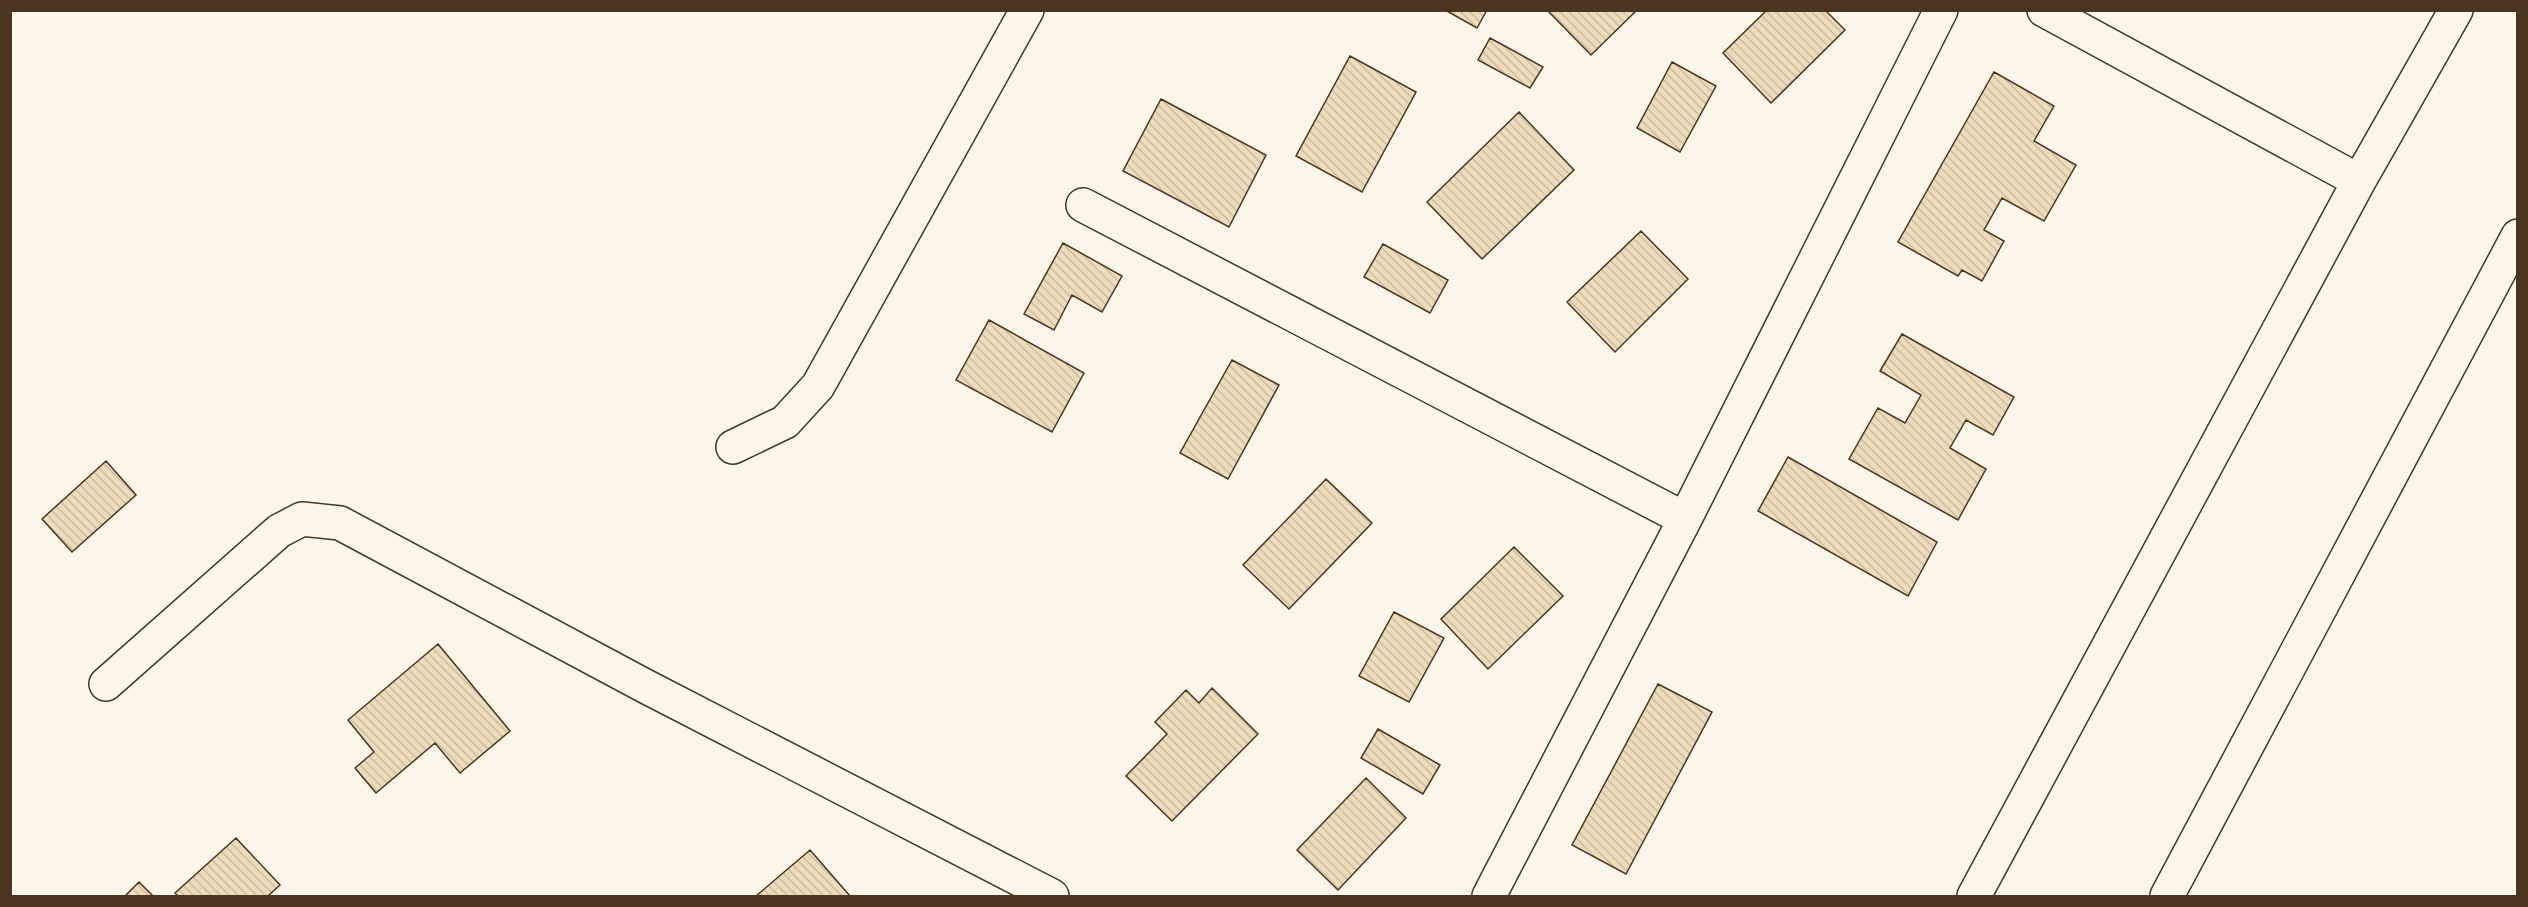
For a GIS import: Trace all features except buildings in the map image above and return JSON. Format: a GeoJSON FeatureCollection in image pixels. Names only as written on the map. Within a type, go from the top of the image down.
{"type":"FeatureCollection","features":[{"type":"Feature","properties":{"kind":"street"},"geometry":{"type":"LineString","coordinates":[[733,447],[785,422],[818,386],[1027,10]]}},
{"type":"Feature","properties":{"kind":"street"},"geometry":{"type":"LineString","coordinates":[[1489,897],[1685,519],[1941,10]]}},
{"type":"Feature","properties":{"kind":"street"},"geometry":{"type":"LineString","coordinates":[[2044,10],[2359,181]]}},
{"type":"Feature","properties":{"kind":"street"},"geometry":{"type":"LineString","coordinates":[[1974,897],[2359,181],[2456,10]]}},
{"type":"Feature","properties":{"kind":"street"},"geometry":{"type":"LineString","coordinates":[[1083,205],[1685,519]]}},
{"type":"Feature","properties":{"kind":"street"},"geometry":{"type":"LineString","coordinates":[[2167,897],[2517,236]]}},
{"type":"Feature","properties":{"kind":"street"},"geometry":{"type":"LineString","coordinates":[[106,684],[279,531],[302,519],[340,523],[645,686],[1052,897]]}}]}
